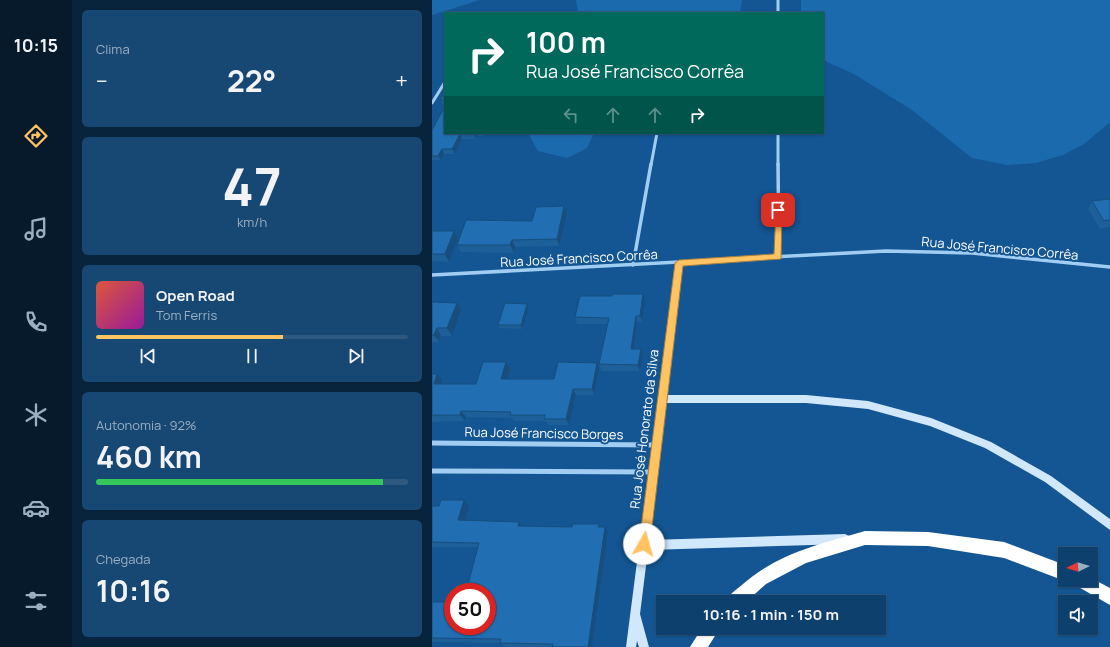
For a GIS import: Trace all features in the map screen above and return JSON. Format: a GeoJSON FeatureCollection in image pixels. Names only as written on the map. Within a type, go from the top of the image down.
{"type":"FeatureCollection","features":[{"type":"Feature","properties":{"kind":"highway"},"geometry":{"type":"LineString","coordinates":[[742,595],[761,579],[803,556],[865,538],[928,539],[1004,550],[1058,570]]}},
{"type":"Feature","properties":{"kind":"highway"},"geometry":{"type":"LineString","coordinates":[[1092,587],[1110,597]]}},
{"type":"Feature","properties":{"kind":"highway"},"geometry":{"type":"LineString","coordinates":[[698,647],[707,635]]}},
{"type":"Feature","properties":{"kind":"main road","name":"Rua José Honorato da Silva"},"geometry":{"type":"LineString","coordinates":[[631,647],[662,398]]}},
{"type":"Feature","properties":{"kind":"main road"},"geometry":{"type":"LineString","coordinates":[[662,398],[806,399],[868,405],[931,422],[988,445],[1048,479],[1110,525]]}},
{"type":"Feature","properties":{"kind":"main road"},"geometry":{"type":"LineString","coordinates":[[644,544],[865,538]]}},
{"type":"Feature","properties":{"kind":"main road"},"geometry":{"type":"LineString","coordinates":[[636,611],[644,647]]}},
{"type":"Feature","properties":{"kind":"street"},"geometry":{"type":"LineString","coordinates":[[778,0],[778,12]]}},
{"type":"Feature","properties":{"kind":"street"},"geometry":{"type":"LineString","coordinates":[[432,103],[444,84]]}},
{"type":"Feature","properties":{"kind":"street"},"geometry":{"type":"LineString","coordinates":[[633,265],[657,134]]}},
{"type":"Feature","properties":{"kind":"street"},"geometry":{"type":"LineString","coordinates":[[778,134],[778,257]]}},
{"type":"Feature","properties":{"kind":"street","name":"Rua José Francisco Corrêa"},"geometry":{"type":"LineString","coordinates":[[432,275],[886,251],[972,253],[1110,267]]}},
{"type":"Feature","properties":{"kind":"street","name":"Rua José Honorato da Silva"},"geometry":{"type":"LineString","coordinates":[[662,398],[679,263]]}},
{"type":"Feature","properties":{"kind":"street","name":"Rua José Francisco Borges"},"geometry":{"type":"LineString","coordinates":[[432,443],[656,446]]}},
{"type":"Feature","properties":{"kind":"street"},"geometry":{"type":"LineString","coordinates":[[432,471],[653,472]]}},
{"type":"Feature","properties":{"kind":"shaded area"},"geometry":{"type":"Polygon","coordinates":[[[432,0],[480,0],[432,15],[432,0]]]}},
{"type":"Feature","properties":{"kind":"shaded area"},"geometry":{"type":"Polygon","coordinates":[[[576,0],[742,0],[740,12],[578,12],[576,0]]]}},
{"type":"Feature","properties":{"kind":"shaded area"},"geometry":{"type":"Polygon","coordinates":[[[801,0],[1110,0],[1110,122],[1084,144],[1063,155],[1036,163],[1007,165],[972,158],[912,110],[854,74],[824,60],[824,12],[801,12],[801,0]]]}},
{"type":"Feature","properties":{"kind":"shaded area"},"geometry":{"type":"Polygon","coordinates":[[[529,134],[594,134],[587,148],[567,158],[538,151],[529,134]]]}},
{"type":"Feature","properties":{"kind":"building"},"geometry":{"type":"Polygon","coordinates":[[[444,94],[444,100],[440,100],[444,94]]]}},
{"type":"Feature","properties":{"kind":"building"},"geometry":{"type":"Polygon","coordinates":[[[444,108],[444,134],[460,134],[452,149],[442,149],[438,156],[432,156],[432,130],[444,108]]]}},
{"type":"Feature","properties":{"kind":"building"},"geometry":{"type":"Polygon","coordinates":[[[1110,199],[1110,220],[1104,221],[1092,201],[1110,199]]]}},
{"type":"Feature","properties":{"kind":"building"},"geometry":{"type":"Polygon","coordinates":[[[564,206],[557,239],[512,240],[510,245],[457,245],[466,220],[532,221],[536,207],[564,206]]]}},
{"type":"Feature","properties":{"kind":"building"},"geometry":{"type":"Polygon","coordinates":[[[432,231],[454,231],[445,254],[432,254],[432,231]]]}},
{"type":"Feature","properties":{"kind":"building"},"geometry":{"type":"Polygon","coordinates":[[[613,294],[643,294],[640,316],[636,316],[631,349],[641,349],[638,365],[599,364],[609,318],[575,317],[580,296],[612,296],[613,294]]]}},
{"type":"Feature","properties":{"kind":"building"},"geometry":{"type":"Polygon","coordinates":[[[432,302],[457,303],[447,328],[437,328],[434,335],[432,335],[432,302]]]}},
{"type":"Feature","properties":{"kind":"building"},"geometry":{"type":"Polygon","coordinates":[[[505,303],[527,304],[521,325],[498,325],[505,303]]]}},
{"type":"Feature","properties":{"kind":"building"},"geometry":{"type":"Polygon","coordinates":[[[483,362],[506,362],[501,379],[554,379],[558,362],[597,363],[592,389],[573,389],[566,419],[544,419],[545,415],[510,415],[511,412],[461,411],[460,415],[432,415],[432,374],[437,374],[434,384],[476,384],[483,362]]]}},
{"type":"Feature","properties":{"kind":"building"},"geometry":{"type":"Polygon","coordinates":[[[441,500],[464,500],[458,520],[519,522],[518,526],[572,527],[573,524],[599,524],[598,527],[605,527],[588,647],[552,647],[553,644],[500,643],[501,639],[432,638],[432,602],[444,602],[444,635],[496,635],[496,583],[468,583],[479,543],[432,542],[432,506],[439,506],[441,500]]]}},
{"type":"Feature","properties":{"kind":"route"},"geometry":{"type":"LineString","coordinates":[[644,544],[679,263],[778,257],[778,210]]}}]}
